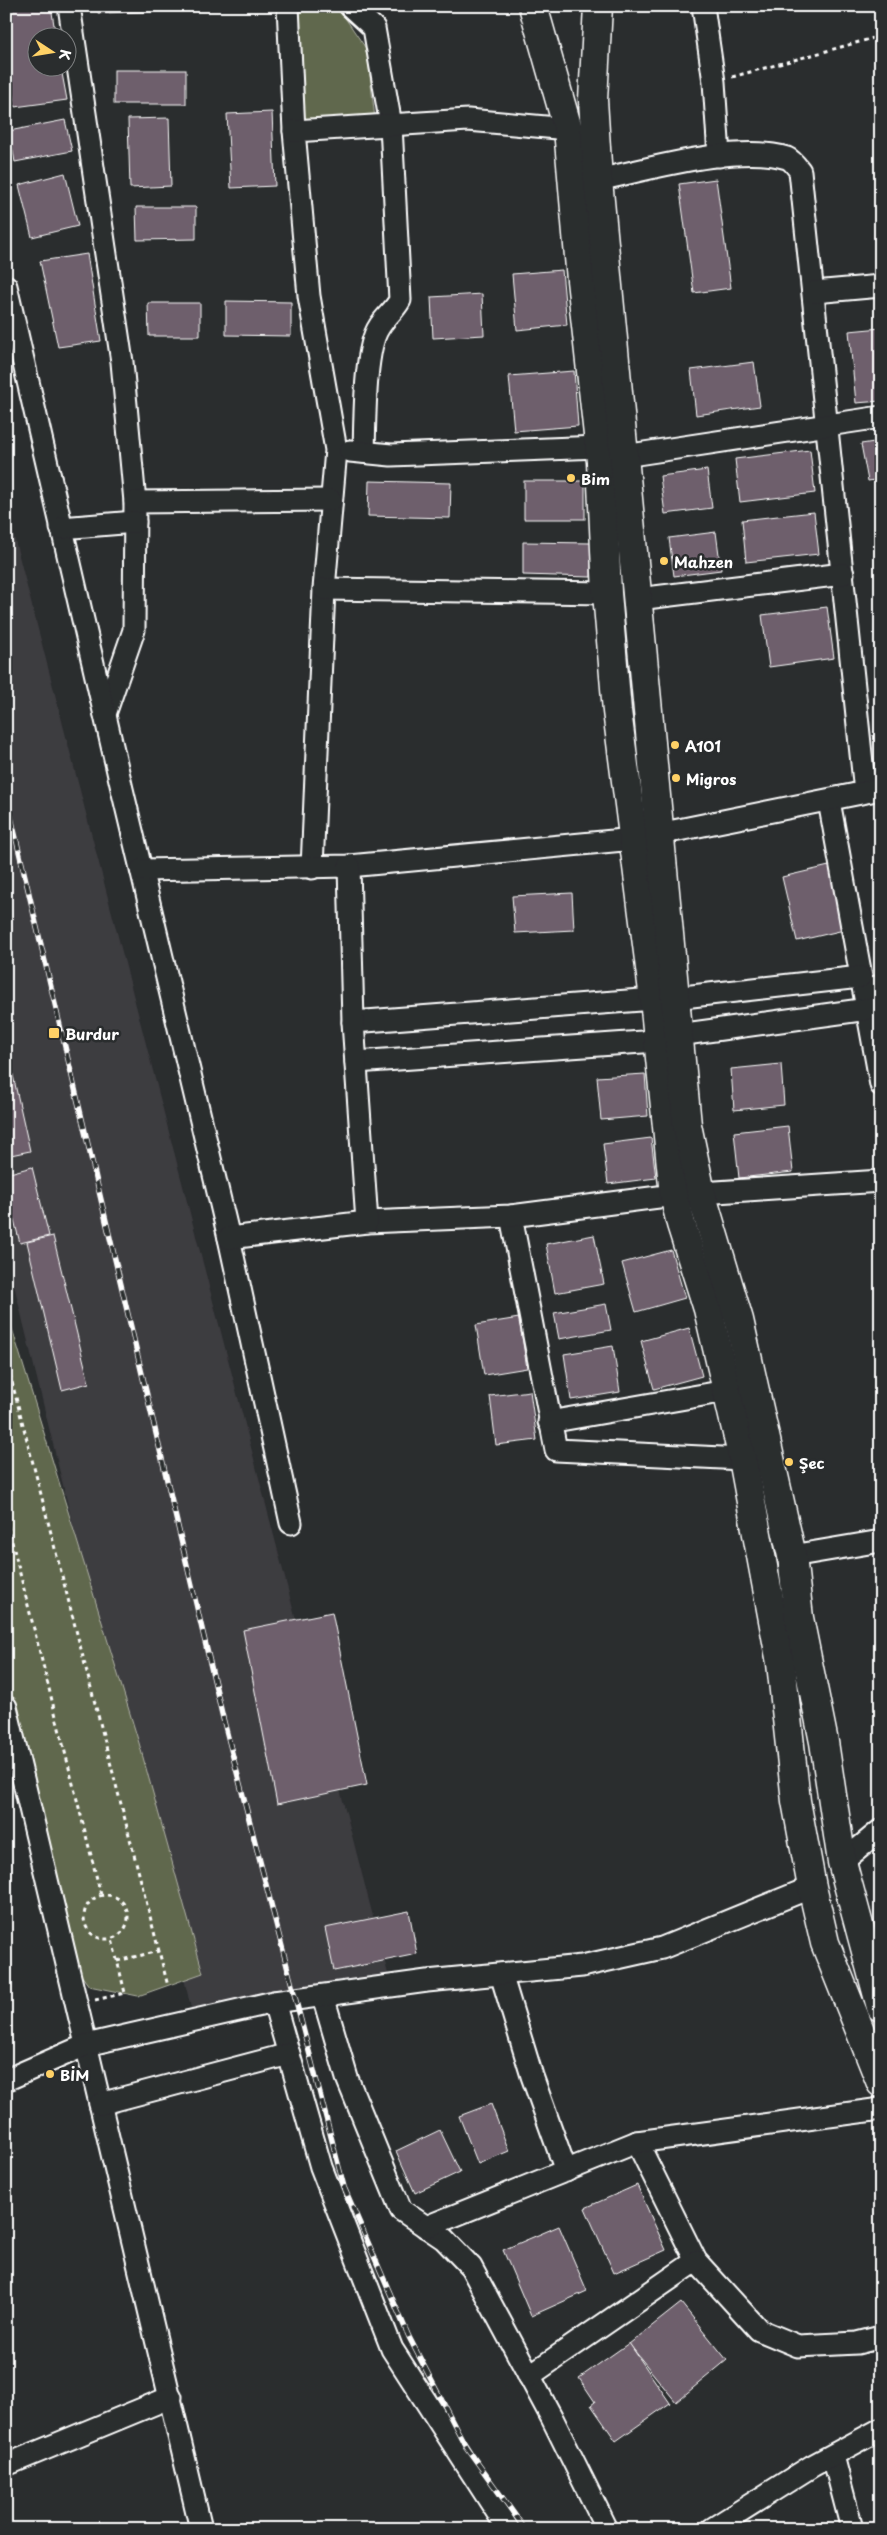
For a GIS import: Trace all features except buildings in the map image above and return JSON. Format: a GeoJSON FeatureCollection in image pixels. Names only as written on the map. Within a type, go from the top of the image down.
{"type":"FeatureCollection","features":[{"type":"Feature","properties":{"kind":"main road"},"geometry":{"type":"LineString","coordinates":[[534,6],[568,129],[581,280],[599,447],[607,593],[617,711],[646,837]]}},
{"type":"Feature","properties":{"kind":"main road"},"geometry":{"type":"LineString","coordinates":[[598,6],[593,100],[598,180],[638,599],[646,837],[668,1038],[674,1195],[681,1224],[708,1309],[743,1459],[781,1663],[796,1801],[812,1887],[826,1943],[881,2083]]}},
{"type":"Feature","properties":{"kind":"main road"},"geometry":{"type":"LineString","coordinates":[[668,1038],[701,1193],[739,1320],[792,1556],[799,1618],[824,1742],[842,1862],[881,2007]]}},
{"type":"Feature","properties":{"kind":"main road"},"geometry":{"type":"LineString","coordinates":[[812,1887],[842,1862]]}},
{"type":"Feature","properties":{"kind":"street"},"geometry":{"type":"LineString","coordinates":[[70,6],[122,362],[135,512],[134,630],[104,714]]}},
{"type":"Feature","properties":{"kind":"street"},"geometry":{"type":"LineString","coordinates":[[288,6],[294,131],[309,296],[336,450],[324,590],[312,868]]}},
{"type":"Feature","properties":{"kind":"street"},"geometry":{"type":"LineString","coordinates":[[350,6],[374,28],[391,125],[400,300],[394,312],[378,328],[368,362],[364,452]]}},
{"type":"Feature","properties":{"kind":"street"},"geometry":{"type":"LineString","coordinates":[[703,6],[714,82],[719,156]]}},
{"type":"Feature","properties":{"kind":"street"},"geometry":{"type":"LineString","coordinates":[[294,131],[468,120],[568,129]]}},
{"type":"Feature","properties":{"kind":"street"},"geometry":{"type":"LineString","coordinates":[[141,870],[349,866],[646,837],[829,801],[873,790],[843,574],[829,426],[800,171],[789,158],[753,152],[719,156],[598,180]]}},
{"type":"Feature","properties":{"kind":"street"},"geometry":{"type":"LineString","coordinates":[[6,286],[104,714],[229,1238],[291,1523]]}},
{"type":"Feature","properties":{"kind":"street"},"geometry":{"type":"LineString","coordinates":[[814,292],[881,286]]}},
{"type":"Feature","properties":{"kind":"street"},"geometry":{"type":"LineString","coordinates":[[624,456],[881,417]]}},
{"type":"Feature","properties":{"kind":"street"},"geometry":{"type":"LineString","coordinates":[[336,450],[391,455],[599,447]]}},
{"type":"Feature","properties":{"kind":"street"},"geometry":{"type":"LineString","coordinates":[[61,528],[135,512],[331,500]]}},
{"type":"Feature","properties":{"kind":"street"},"geometry":{"type":"LineString","coordinates":[[638,599],[843,574]]}},
{"type":"Feature","properties":{"kind":"street"},"geometry":{"type":"LineString","coordinates":[[324,590],[607,593]]}},
{"type":"Feature","properties":{"kind":"street"},"geometry":{"type":"LineString","coordinates":[[829,801],[868,990],[881,1085]]}},
{"type":"Feature","properties":{"kind":"street"},"geometry":{"type":"LineString","coordinates":[[349,866],[353,1022],[367,1222]]}},
{"type":"Feature","properties":{"kind":"street"},"geometry":{"type":"LineString","coordinates":[[353,1022],[664,999],[868,990]]}},
{"type":"Feature","properties":{"kind":"street"},"geometry":{"type":"LineString","coordinates":[[356,1062],[668,1038],[868,990]]}},
{"type":"Feature","properties":{"kind":"street"},"geometry":{"type":"LineString","coordinates":[[701,1193],[881,1181]]}},
{"type":"Feature","properties":{"kind":"street"},"geometry":{"type":"LineString","coordinates":[[229,1238],[367,1222],[511,1216],[674,1195]]}},
{"type":"Feature","properties":{"kind":"street"},"geometry":{"type":"LineString","coordinates":[[511,1216],[549,1422],[556,1450],[743,1459]]}},
{"type":"Feature","properties":{"kind":"street"},"geometry":{"type":"LineString","coordinates":[[549,1422],[726,1391]]}},
{"type":"Feature","properties":{"kind":"street"},"geometry":{"type":"LineString","coordinates":[[792,1556],[881,1541]]}},
{"type":"Feature","properties":{"kind":"street"},"geometry":{"type":"LineString","coordinates":[[6,1707],[10,1740],[86,2045],[201,2529]]}},
{"type":"Feature","properties":{"kind":"street"},"geometry":{"type":"LineString","coordinates":[[842,1862],[881,1830]]}},
{"type":"Feature","properties":{"kind":"street"},"geometry":{"type":"LineString","coordinates":[[6,2080],[86,2045],[274,2002],[427,1980],[582,1966],[662,1948],[812,1887]]}},
{"type":"Feature","properties":{"kind":"street"},"geometry":{"type":"LineString","coordinates":[[501,1974],[532,2076],[566,2171]]}},
{"type":"Feature","properties":{"kind":"street"},"geometry":{"type":"LineString","coordinates":[[322,1996],[347,2078],[401,2210],[444,2240],[471,2267],[607,2529]]}},
{"type":"Feature","properties":{"kind":"street"},"geometry":{"type":"LineString","coordinates":[[274,2002],[321,2167],[392,2349],[508,2529]]}},
{"type":"Feature","properties":{"kind":"street"},"geometry":{"type":"LineString","coordinates":[[100,2104],[289,2054]]}},
{"type":"Feature","properties":{"kind":"street"},"geometry":{"type":"LineString","coordinates":[[426,2227],[637,2142],[881,2108]]}},
{"type":"Feature","properties":{"kind":"street"},"geometry":{"type":"LineString","coordinates":[[637,2142],[696,2261],[760,2330],[798,2346],[857,2343],[881,2337]]}},
{"type":"Feature","properties":{"kind":"street"},"geometry":{"type":"LineString","coordinates":[[529,2376],[696,2261]]}},
{"type":"Feature","properties":{"kind":"street"},"geometry":{"type":"LineString","coordinates":[[6,2465],[171,2397]]}},
{"type":"Feature","properties":{"kind":"street"},"geometry":{"type":"LineString","coordinates":[[712,2529],[812,2466],[834,2456],[881,2429]]}},
{"type":"Feature","properties":{"kind":"street"},"geometry":{"type":"LineString","coordinates":[[834,2456],[852,2529]]}},
{"type":"Feature","properties":{"kind":"path"},"geometry":{"type":"LineString","coordinates":[[714,82],[881,36]]}},
{"type":"Feature","properties":{"kind":"path"},"geometry":{"type":"LineString","coordinates":[[6,1359],[168,1986]]}},
{"type":"Feature","properties":{"kind":"path"},"geometry":{"type":"LineString","coordinates":[[6,1518],[101,1895]]}},
{"type":"Feature","properties":{"kind":"path"},"geometry":{"type":"LineString","coordinates":[[101,1895],[116,1897],[123,1902],[129,1916],[125,1930],[112,1939],[97,1938],[87,1929],[84,1922],[86,1908],[94,1898],[101,1895]]}},
{"type":"Feature","properties":{"kind":"path"},"geometry":{"type":"LineString","coordinates":[[76,2004],[125,1994],[112,1939]]}},
{"type":"Feature","properties":{"kind":"path"},"geometry":{"type":"LineString","coordinates":[[117,1961],[159,1951]]}},
{"type":"Feature","properties":{"kind":"shaded area"},"geometry":{"type":"Polygon","coordinates":[[[6,506],[388,1974],[196,2028],[6,1252],[6,506]]]}},
{"type":"Feature","properties":{"kind":"green space"},"geometry":{"type":"Polygon","coordinates":[[[298,6],[337,6],[367,50],[375,119],[304,123],[298,6]]]}},
{"type":"Feature","properties":{"kind":"green space"},"geometry":{"type":"Polygon","coordinates":[[[6,1309],[139,1743],[203,1973],[138,1996],[89,1986],[66,1954],[6,1701],[6,1309]]]}},
{"type":"Feature","properties":{"kind":"railway"},"geometry":{"type":"LineString","coordinates":[[6,796],[223,1718],[344,2187],[409,2337],[466,2447],[525,2529]]}},
{"type":"Feature","properties":{"kind":"place","name":"Bim"},"geometry":{"type":"Point","coordinates":[571,478]}},
{"type":"Feature","properties":{"kind":"place","name":"Mahzen"},"geometry":{"type":"Point","coordinates":[664,561]}},
{"type":"Feature","properties":{"kind":"place","name":"A101"},"geometry":{"type":"Point","coordinates":[675,745]}},
{"type":"Feature","properties":{"kind":"place","name":"Migros"},"geometry":{"type":"Point","coordinates":[676,778]}},
{"type":"Feature","properties":{"kind":"place","name":"Burdur"},"geometry":{"type":"Point","coordinates":[54,1033]}},
{"type":"Feature","properties":{"kind":"place","name":"Şec"},"geometry":{"type":"Point","coordinates":[789,1462]}},
{"type":"Feature","properties":{"kind":"place","name":"BİM"},"geometry":{"type":"Point","coordinates":[50,2074]}}]}
